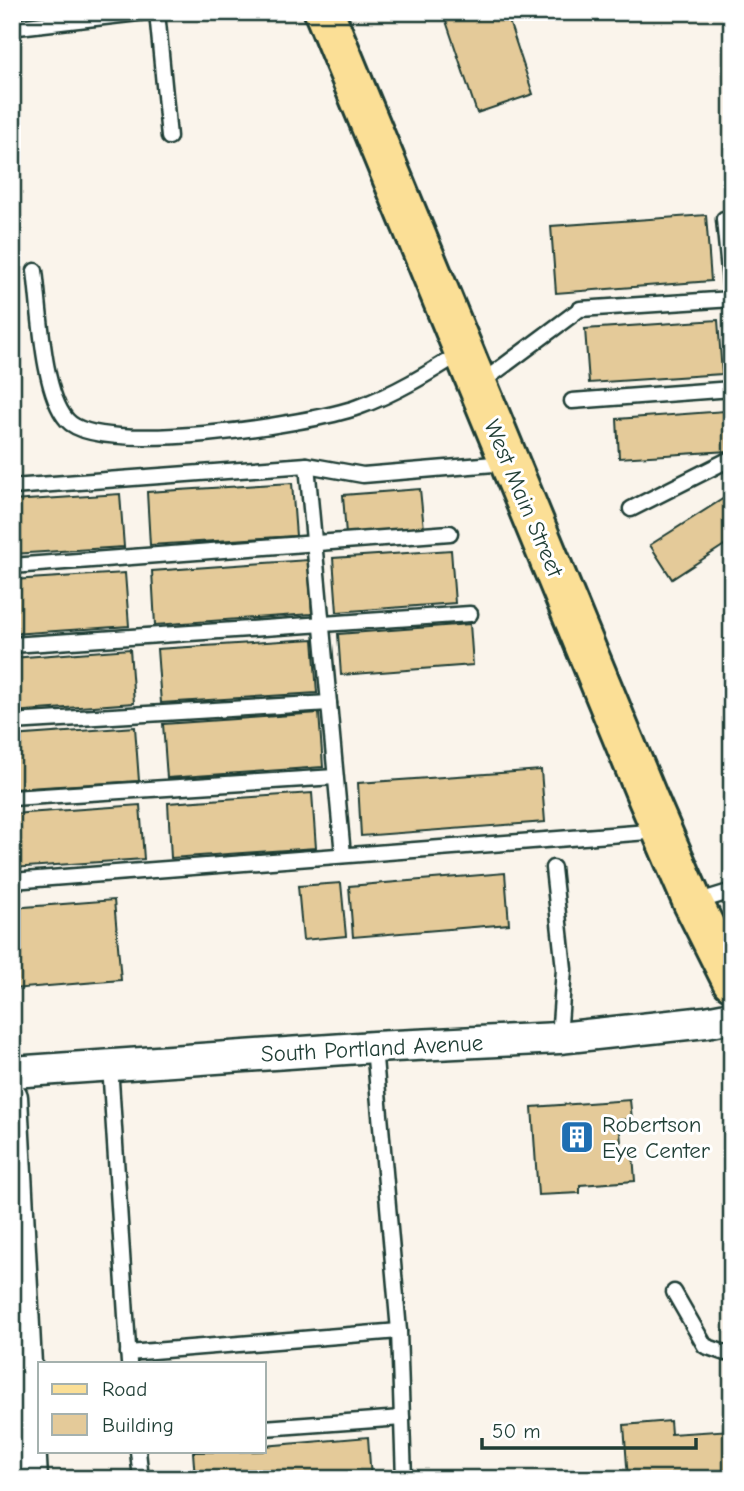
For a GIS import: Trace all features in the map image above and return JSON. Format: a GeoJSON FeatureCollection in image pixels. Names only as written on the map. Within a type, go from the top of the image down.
{"type":"FeatureCollection","features":[{"type":"Feature","properties":{"kind":"main road","name":"West Main Street"},"geometry":{"type":"LineString","coordinates":[[324,12],[662,831],[693,903],[729,969]]}},
{"type":"Feature","properties":{"kind":"street","name":"South Portland Avenue"},"geometry":{"type":"LineString","coordinates":[[12,1072],[374,1047],[559,1038],[732,1017]]}},
{"type":"Feature","properties":{"kind":"street"},"geometry":{"type":"LineString","coordinates":[[12,1097],[32,1479]]}},
{"type":"Feature","properties":{"kind":"lane"},"geometry":{"type":"LineString","coordinates":[[18,27],[147,12]]}},
{"type":"Feature","properties":{"kind":"lane"},"geometry":{"type":"LineString","coordinates":[[157,12],[169,137]]}},
{"type":"Feature","properties":{"kind":"lane"},"geometry":{"type":"LineString","coordinates":[[477,386],[580,309],[732,300],[724,219]]}},
{"type":"Feature","properties":{"kind":"lane"},"geometry":{"type":"LineString","coordinates":[[35,271],[49,379],[57,406],[68,422],[102,436],[136,438],[214,432],[332,415],[359,407],[397,390],[463,352]]}},
{"type":"Feature","properties":{"kind":"lane"},"geometry":{"type":"LineString","coordinates":[[572,401],[732,389]]}},
{"type":"Feature","properties":{"kind":"lane"},"geometry":{"type":"LineString","coordinates":[[631,509],[732,458]]}},
{"type":"Feature","properties":{"kind":"lane"},"geometry":{"type":"LineString","coordinates":[[12,486],[307,465],[363,475],[509,462]]}},
{"type":"Feature","properties":{"kind":"lane"},"geometry":{"type":"LineString","coordinates":[[307,465],[343,855]]}},
{"type":"Feature","properties":{"kind":"lane"},"geometry":{"type":"LineString","coordinates":[[12,566],[450,533]]}},
{"type":"Feature","properties":{"kind":"lane"},"geometry":{"type":"LineString","coordinates":[[12,645],[470,614]]}},
{"type":"Feature","properties":{"kind":"lane"},"geometry":{"type":"LineString","coordinates":[[12,722],[329,703]]}},
{"type":"Feature","properties":{"kind":"lane"},"geometry":{"type":"LineString","coordinates":[[12,799],[335,777]]}},
{"type":"Feature","properties":{"kind":"lane"},"geometry":{"type":"LineString","coordinates":[[12,881],[662,831]]}},
{"type":"Feature","properties":{"kind":"lane"},"geometry":{"type":"LineString","coordinates":[[553,868],[564,969],[559,1038]]}},
{"type":"Feature","properties":{"kind":"lane"},"geometry":{"type":"LineString","coordinates":[[693,903],[732,891]]}},
{"type":"Feature","properties":{"kind":"lane"},"geometry":{"type":"LineString","coordinates":[[374,1047],[399,1331],[404,1479]]}},
{"type":"Feature","properties":{"kind":"lane"},"geometry":{"type":"LineString","coordinates":[[110,1065],[128,1358],[399,1331]]}},
{"type":"Feature","properties":{"kind":"lane"},"geometry":{"type":"LineString","coordinates":[[674,1292],[705,1346],[725,1353],[732,1352]]}},
{"type":"Feature","properties":{"kind":"lane"},"geometry":{"type":"LineString","coordinates":[[266,1428],[402,1419]]}},
{"type":"Feature","properties":{"kind":"lane"},"geometry":{"type":"LineString","coordinates":[[138,1452],[141,1479]]}},
{"type":"Feature","properties":{"kind":"building"},"geometry":{"type":"Polygon","coordinates":[[[474,12],[506,12],[533,94],[477,113],[446,21],[474,12]]]}},
{"type":"Feature","properties":{"kind":"building"},"geometry":{"type":"Polygon","coordinates":[[[706,215],[711,281],[556,293],[551,226],[706,215]]]}},
{"type":"Feature","properties":{"kind":"building"},"geometry":{"type":"Polygon","coordinates":[[[718,320],[722,374],[589,383],[585,329],[718,320]]]}},
{"type":"Feature","properties":{"kind":"building"},"geometry":{"type":"Polygon","coordinates":[[[725,411],[728,451],[619,458],[617,419],[725,411]]]}},
{"type":"Feature","properties":{"kind":"building"},"geometry":{"type":"Polygon","coordinates":[[[292,483],[296,536],[150,545],[147,492],[292,483]]]}},
{"type":"Feature","properties":{"kind":"building"},"geometry":{"type":"Polygon","coordinates":[[[420,489],[424,529],[346,535],[343,495],[420,489]]]}},
{"type":"Feature","properties":{"kind":"building"},"geometry":{"type":"Polygon","coordinates":[[[732,493],[732,540],[672,579],[650,545],[732,493]]]}},
{"type":"Feature","properties":{"kind":"building"},"geometry":{"type":"Polygon","coordinates":[[[120,494],[124,547],[12,554],[12,501],[120,494]]]}},
{"type":"Feature","properties":{"kind":"building"},"geometry":{"type":"Polygon","coordinates":[[[451,550],[455,603],[337,612],[333,558],[451,550]]]}},
{"type":"Feature","properties":{"kind":"building"},"geometry":{"type":"Polygon","coordinates":[[[308,560],[312,614],[155,625],[152,571],[308,560]]]}},
{"type":"Feature","properties":{"kind":"building"},"geometry":{"type":"Polygon","coordinates":[[[125,573],[129,626],[12,634],[12,580],[125,573]]]}},
{"type":"Feature","properties":{"kind":"building"},"geometry":{"type":"Polygon","coordinates":[[[470,624],[473,665],[341,675],[338,634],[470,624]]]}},
{"type":"Feature","properties":{"kind":"building"},"geometry":{"type":"Polygon","coordinates":[[[313,639],[317,693],[161,703],[157,649],[313,639]]]}},
{"type":"Feature","properties":{"kind":"building"},"geometry":{"type":"Polygon","coordinates":[[[130,649],[134,703],[12,712],[12,658],[130,649]]]}},
{"type":"Feature","properties":{"kind":"building"},"geometry":{"type":"Polygon","coordinates":[[[319,713],[323,767],[167,778],[163,724],[319,713]]]}},
{"type":"Feature","properties":{"kind":"building"},"geometry":{"type":"Polygon","coordinates":[[[135,727],[139,781],[12,789],[12,736],[135,727]]]}},
{"type":"Feature","properties":{"kind":"building"},"geometry":{"type":"Polygon","coordinates":[[[541,770],[545,822],[361,836],[358,783],[541,770]]]}},
{"type":"Feature","properties":{"kind":"building"},"geometry":{"type":"Polygon","coordinates":[[[312,793],[316,848],[171,858],[168,803],[312,793]]]}},
{"type":"Feature","properties":{"kind":"building"},"geometry":{"type":"Polygon","coordinates":[[[140,805],[144,859],[12,868],[12,814],[140,805]]]}},
{"type":"Feature","properties":{"kind":"building"},"geometry":{"type":"Polygon","coordinates":[[[505,873],[509,924],[353,937],[349,886],[505,873]]]}},
{"type":"Feature","properties":{"kind":"building"},"geometry":{"type":"Polygon","coordinates":[[[341,883],[346,936],[303,940],[298,886],[341,883]]]}},
{"type":"Feature","properties":{"kind":"building"},"geometry":{"type":"Polygon","coordinates":[[[114,900],[121,980],[12,989],[12,908],[114,900]]]}},
{"type":"Feature","properties":{"kind":"building","name":"Robertson Eye Center"},"geometry":{"type":"Polygon","coordinates":[[[630,1100],[632,1119],[619,1120],[622,1154],[633,1154],[635,1181],[580,1185],[580,1193],[538,1195],[532,1107],[630,1100]]]}},
{"type":"Feature","properties":{"kind":"building"},"geometry":{"type":"Polygon","coordinates":[[[670,1421],[671,1434],[732,1430],[732,1479],[628,1479],[624,1425],[670,1421]]]}},
{"type":"Feature","properties":{"kind":"building"},"geometry":{"type":"Polygon","coordinates":[[[368,1437],[371,1479],[195,1479],[193,1452],[266,1452],[266,1446],[368,1437]]]}},
{"type":"Feature","properties":{"kind":"place","name":"Robertson Eye Center"},"geometry":{"type":"Point","coordinates":[577,1137]}}]}
